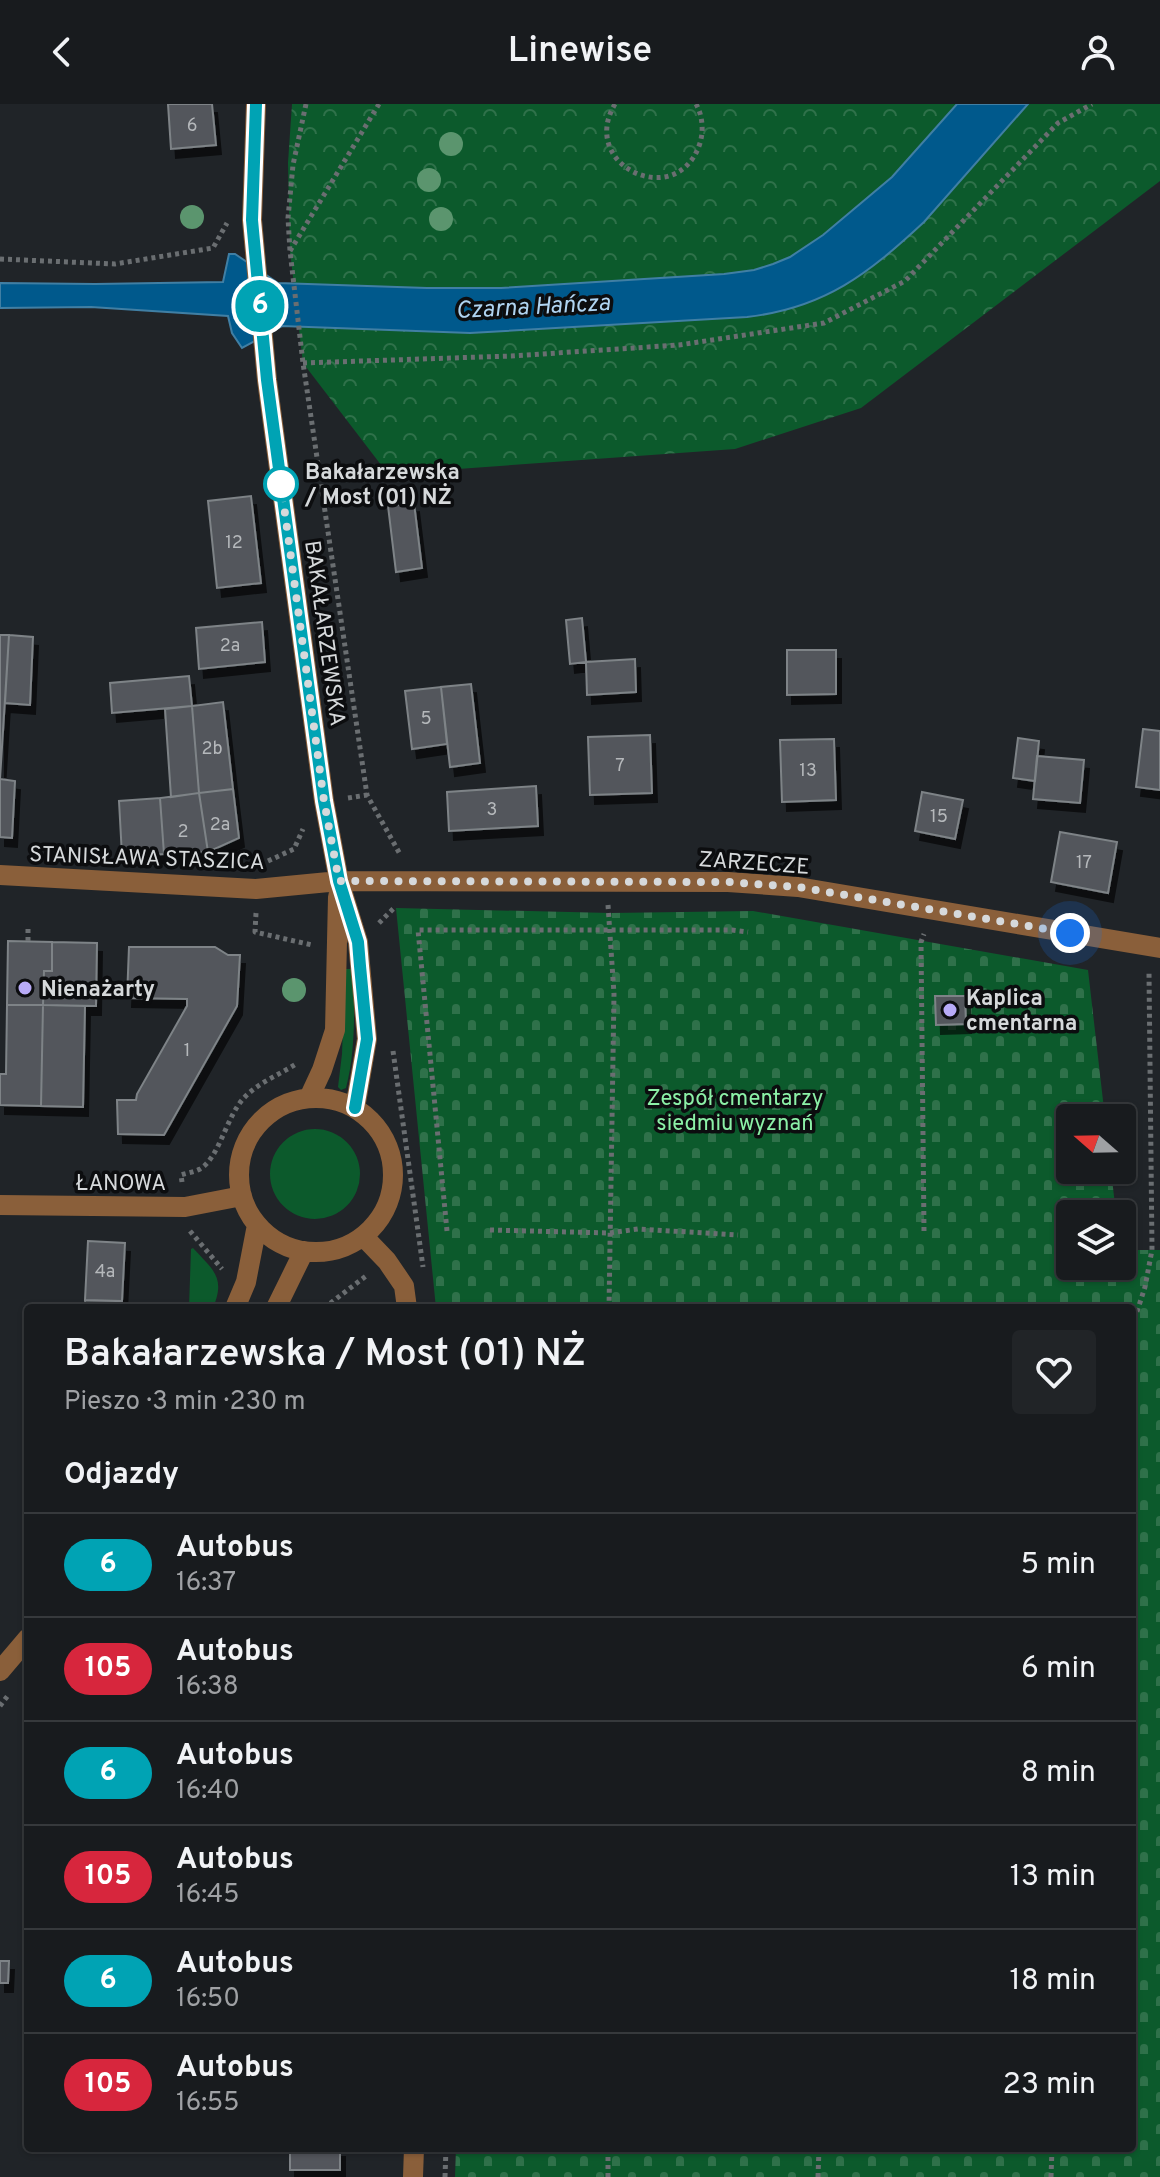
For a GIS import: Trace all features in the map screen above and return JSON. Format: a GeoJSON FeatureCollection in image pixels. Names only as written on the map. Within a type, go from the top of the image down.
{"type":"FeatureCollection","features":[{"type":"Feature","properties":{"kind":"street","name":"BAKAŁARZEWSKA"},"geometry":{"type":"LineString","coordinates":[[256,104],[252,220],[267,380],[324,801],[339,881],[358,942],[367,1039],[355,1108]]}},
{"type":"Feature","properties":{"kind":"street","name":"STANISŁAWA STASZICA"},"geometry":{"type":"LineString","coordinates":[[0,875],[256,889],[339,881]]}},
{"type":"Feature","properties":{"kind":"street","name":"BAKAŁARZEWSKA"},"geometry":{"type":"LineString","coordinates":[[309,1098],[335,1030],[339,881]]}},
{"type":"Feature","properties":{"kind":"street","name":"ZARZECZE"},"geometry":{"type":"LineString","coordinates":[[339,881],[399,897],[728,882],[798,887],[1160,948]]}},
{"type":"Feature","properties":{"kind":"street"},"geometry":{"type":"LineString","coordinates":[[309,1098],[325,1098],[355,1108],[381,1134],[393,1169],[391,1195],[380,1217],[363,1236],[346,1246],[325,1252],[304,1251],[271,1238],[257,1225],[242,1196],[239,1174],[242,1151],[253,1131],[268,1115],[287,1103],[309,1098]]}},
{"type":"Feature","properties":{"kind":"street","name":"ŁANOWA"},"geometry":{"type":"LineString","coordinates":[[0,1205],[185,1207],[242,1196]]}},
{"type":"Feature","properties":{"kind":"street"},"geometry":{"type":"LineString","coordinates":[[237,1304],[246,1282],[257,1225]]}},
{"type":"Feature","properties":{"kind":"street"},"geometry":{"type":"LineString","coordinates":[[363,1236],[387,1261],[404,1286],[406,1304]]}},
{"type":"Feature","properties":{"kind":"street"},"geometry":{"type":"LineString","coordinates":[[278,1304],[304,1251]]}},
{"type":"Feature","properties":{"kind":"street"},"geometry":{"type":"LineString","coordinates":[[0,1671],[24,1643]]}},
{"type":"Feature","properties":{"kind":"street"},"geometry":{"type":"LineString","coordinates":[[413,2177],[414,2152]]}},
{"type":"Feature","properties":{"kind":"path"},"geometry":{"type":"LineString","coordinates":[[306,104],[293,165],[288,218],[303,363],[367,795],[403,859],[399,897],[380,920],[376,940],[358,942]]}},
{"type":"Feature","properties":{"kind":"path"},"geometry":{"type":"LineString","coordinates":[[290,251],[379,104]]}},
{"type":"Feature","properties":{"kind":"path"},"geometry":{"type":"LineString","coordinates":[[615,104],[606,124],[611,150],[628,171],[655,178],[680,170],[698,150],[702,123],[696,104]]}},
{"type":"Feature","properties":{"kind":"path"},"geometry":{"type":"LineString","coordinates":[[303,363],[511,356],[679,345],[824,323],[905,281],[1058,123],[1092,104]]}},
{"type":"Feature","properties":{"kind":"path"},"geometry":{"type":"LineString","coordinates":[[0,259],[115,264],[213,248],[226,223],[252,220]]}},
{"type":"Feature","properties":{"kind":"path"},"geometry":{"type":"LineString","coordinates":[[609,1304],[614,994],[608,904],[622,904]]}},
{"type":"Feature","properties":{"kind":"path"},"geometry":{"type":"LineString","coordinates":[[28,925],[28,941]]}},
{"type":"Feature","properties":{"kind":"path"},"geometry":{"type":"LineString","coordinates":[[447,1231],[418,930],[748,932]]}},
{"type":"Feature","properties":{"kind":"path"},"geometry":{"type":"LineString","coordinates":[[912,932],[924,934],[921,942],[924,1231]]}},
{"type":"Feature","properties":{"kind":"path"},"geometry":{"type":"LineString","coordinates":[[1134,970],[1160,974]]}},
{"type":"Feature","properties":{"kind":"path"},"geometry":{"type":"LineString","coordinates":[[1136,1315],[1152,1250],[1149,973]]}},
{"type":"Feature","properties":{"kind":"path"},"geometry":{"type":"LineString","coordinates":[[392,1048],[425,1278]]}},
{"type":"Feature","properties":{"kind":"path"},"geometry":{"type":"LineString","coordinates":[[246,1282],[228,1277],[187,1228],[181,1175],[201,1169],[214,1155],[231,1116],[243,1098],[260,1084],[308,1056]]}},
{"type":"Feature","properties":{"kind":"path"},"geometry":{"type":"LineString","coordinates":[[490,1230],[609,1233],[638,1229],[738,1235]]}},
{"type":"Feature","properties":{"kind":"path"},"geometry":{"type":"LineString","coordinates":[[445,2177],[446,2152]]}},
{"type":"Feature","properties":{"kind":"path"},"geometry":{"type":"LineString","coordinates":[[608,2152],[608,2177]]}},
{"type":"Feature","properties":{"kind":"path"},"geometry":{"type":"LineString","coordinates":[[818,2177],[819,2152]]}},
{"type":"Feature","properties":{"kind":"path"},"geometry":{"type":"LineString","coordinates":[[1051,2177],[1052,2152]]}},
{"type":"Feature","properties":{"kind":"green space"},"geometry":{"type":"Polygon","coordinates":[[[292,104],[1160,104],[1160,181],[861,408],[735,449],[388,474],[303,363],[290,251],[288,163],[292,104]]]}},
{"type":"Feature","properties":{"kind":"green space","name":"Zespół cmentarzy siedmiu wyznań"},"geometry":{"type":"Polygon","coordinates":[[[396,908],[610,913],[753,911],[1088,970],[1103,1104],[1056,1104],[1056,1184],[1113,1184],[1114,1200],[1056,1200],[1056,1280],[1136,1280],[1136,1250],[1160,1250],[1160,2177],[455,2177],[456,2152],[1136,2152],[1136,1304],[436,1304],[396,908]]]}},
{"type":"Feature","properties":{"kind":"green space"},"geometry":{"type":"Polygon","coordinates":[[[345,969],[354,969],[354,1029],[349,1074],[346,1088],[341,1090],[338,1087],[345,969]]]}},
{"type":"Feature","properties":{"kind":"green space"},"geometry":{"type":"Polygon","coordinates":[[[315,1129],[332,1132],[347,1142],[357,1157],[360,1174],[357,1191],[347,1206],[332,1216],[315,1219],[298,1216],[283,1206],[273,1191],[270,1174],[273,1157],[283,1142],[298,1132],[315,1129]]]}},
{"type":"Feature","properties":{"kind":"green space"},"geometry":{"type":"Polygon","coordinates":[[[191,1249],[212,1268],[218,1281],[214,1304],[189,1304],[191,1249]]]}},
{"type":"Feature","properties":{"kind":"water","name":"Czarna Hańcza"},"geometry":{"type":"Polygon","coordinates":[[[957,104],[1028,104],[924,222],[884,258],[823,297],[775,312],[747,317],[470,333],[282,326],[242,348],[232,333],[228,316],[91,307],[0,308],[0,283],[223,282],[229,254],[235,254],[278,283],[427,288],[501,288],[754,270],[790,257],[823,235],[892,177],[957,104]]]}},
{"type":"Feature","properties":{"kind":"building"},"geometry":{"type":"Polygon","coordinates":[[[168,104],[212,104],[216,145],[171,149],[168,104]]]}},
{"type":"Feature","properties":{"kind":"building"},"geometry":{"type":"Polygon","coordinates":[[[251,496],[261,583],[217,588],[208,501],[251,496]]]}},
{"type":"Feature","properties":{"kind":"building"},"geometry":{"type":"Polygon","coordinates":[[[414,503],[422,568],[396,572],[388,506],[414,503]]]}},
{"type":"Feature","properties":{"kind":"building"},"geometry":{"type":"Polygon","coordinates":[[[582,618],[586,662],[570,664],[566,620],[582,618]]]}},
{"type":"Feature","properties":{"kind":"building"},"geometry":{"type":"Polygon","coordinates":[[[262,622],[265,662],[199,669],[196,628],[262,622]]]}},
{"type":"Feature","properties":{"kind":"building"},"geometry":{"type":"Polygon","coordinates":[[[0,635],[9,635],[0,779],[0,635]]]}},
{"type":"Feature","properties":{"kind":"building"},"geometry":{"type":"Polygon","coordinates":[[[9,635],[33,637],[30,705],[5,703],[9,635]]]}},
{"type":"Feature","properties":{"kind":"building"},"geometry":{"type":"Polygon","coordinates":[[[787,650],[836,650],[836,694],[787,695],[787,650]]]}},
{"type":"Feature","properties":{"kind":"building"},"geometry":{"type":"Polygon","coordinates":[[[635,659],[636,692],[587,695],[586,662],[635,659]]]}},
{"type":"Feature","properties":{"kind":"building"},"geometry":{"type":"Polygon","coordinates":[[[189,676],[192,706],[112,713],[110,683],[189,676]]]}},
{"type":"Feature","properties":{"kind":"building"},"geometry":{"type":"Polygon","coordinates":[[[471,684],[480,763],[450,767],[441,687],[471,684]]]}},
{"type":"Feature","properties":{"kind":"building"},"geometry":{"type":"Polygon","coordinates":[[[441,687],[447,744],[412,749],[405,691],[441,687]]]}},
{"type":"Feature","properties":{"kind":"building"},"geometry":{"type":"Polygon","coordinates":[[[223,702],[233,789],[199,793],[192,706],[223,702]]]}},
{"type":"Feature","properties":{"kind":"building"},"geometry":{"type":"Polygon","coordinates":[[[192,706],[199,793],[171,797],[165,709],[192,706]]]}},
{"type":"Feature","properties":{"kind":"building"},"geometry":{"type":"Polygon","coordinates":[[[1143,729],[1160,731],[1160,790],[1136,787],[1143,729]]]}},
{"type":"Feature","properties":{"kind":"building"},"geometry":{"type":"Polygon","coordinates":[[[650,735],[652,793],[590,795],[588,737],[650,735]]]}},
{"type":"Feature","properties":{"kind":"building"},"geometry":{"type":"Polygon","coordinates":[[[1018,738],[1039,741],[1035,781],[1013,778],[1018,738]]]}},
{"type":"Feature","properties":{"kind":"building"},"geometry":{"type":"Polygon","coordinates":[[[834,739],[836,800],[782,802],[780,740],[834,739]]]}},
{"type":"Feature","properties":{"kind":"building"},"geometry":{"type":"Polygon","coordinates":[[[1037,756],[1084,760],[1080,803],[1033,799],[1037,756]]]}},
{"type":"Feature","properties":{"kind":"building"},"geometry":{"type":"Polygon","coordinates":[[[0,779],[15,781],[12,838],[0,837],[0,779]]]}},
{"type":"Feature","properties":{"kind":"building"},"geometry":{"type":"Polygon","coordinates":[[[536,786],[538,826],[449,831],[447,792],[536,786]]]}},
{"type":"Feature","properties":{"kind":"building"},"geometry":{"type":"Polygon","coordinates":[[[233,789],[239,838],[208,852],[199,793],[233,789]]]}},
{"type":"Feature","properties":{"kind":"building"},"geometry":{"type":"Polygon","coordinates":[[[922,792],[963,800],[955,839],[915,831],[922,792]]]}},
{"type":"Feature","properties":{"kind":"building"},"geometry":{"type":"Polygon","coordinates":[[[199,793],[208,852],[164,854],[160,798],[199,793]]]}},
{"type":"Feature","properties":{"kind":"building"},"geometry":{"type":"Polygon","coordinates":[[[160,798],[164,854],[122,856],[119,801],[160,798]]]}},
{"type":"Feature","properties":{"kind":"building"},"geometry":{"type":"Polygon","coordinates":[[[1060,832],[1117,842],[1108,893],[1051,882],[1060,832]]]}},
{"type":"Feature","properties":{"kind":"building","name":"Nienażarty"},"geometry":{"type":"Polygon","coordinates":[[[8,941],[52,942],[52,971],[44,971],[43,1005],[7,1005],[8,941]]]}},
{"type":"Feature","properties":{"kind":"building"},"geometry":{"type":"Polygon","coordinates":[[[52,942],[97,943],[96,1006],[43,1005],[44,971],[52,971],[52,942]]]}},
{"type":"Feature","properties":{"kind":"building"},"geometry":{"type":"Polygon","coordinates":[[[129,947],[215,947],[228,955],[240,955],[237,1006],[164,1135],[118,1134],[117,1100],[136,1100],[187,1006],[187,999],[127,998],[129,947]]]}},
{"type":"Feature","properties":{"kind":"building","name":"Kaplica cmentarna"},"geometry":{"type":"Polygon","coordinates":[[[935,996],[965,996],[966,1024],[936,1025],[935,996]]]}},
{"type":"Feature","properties":{"kind":"building"},"geometry":{"type":"Polygon","coordinates":[[[7,1005],[43,1005],[41,1106],[0,1105],[0,1074],[6,1074],[7,1005]]]}},
{"type":"Feature","properties":{"kind":"building"},"geometry":{"type":"Polygon","coordinates":[[[43,1005],[85,1006],[83,1107],[41,1106],[43,1005]]]}},
{"type":"Feature","properties":{"kind":"building"},"geometry":{"type":"Polygon","coordinates":[[[88,1241],[125,1243],[122,1301],[85,1300],[88,1241]]]}},
{"type":"Feature","properties":{"kind":"building"},"geometry":{"type":"Polygon","coordinates":[[[85,1300],[116,1301],[116,1304],[85,1304],[85,1300]]]}},
{"type":"Feature","properties":{"kind":"building"},"geometry":{"type":"Polygon","coordinates":[[[0,1961],[9,1961],[8,1983],[0,1983],[0,1961]]]}},
{"type":"Feature","properties":{"kind":"building"},"geometry":{"type":"Polygon","coordinates":[[[290,2152],[340,2152],[340,2170],[290,2170],[290,2152]]]}},
{"type":"Feature","properties":{"kind":"bus line","name":"6"},"geometry":{"type":"LineString","coordinates":[[256,104],[252,220],[267,380],[324,801],[339,881],[358,942],[367,1039],[355,1108]]}},
{"type":"Feature","properties":{"kind":"place","name":"Bakałarzewska / Most (01) NŻ"},"geometry":{"type":"Point","coordinates":[281,484]}},
{"type":"Feature","properties":{"kind":"place","name":"Nienażarty"},"geometry":{"type":"Point","coordinates":[25,988]}},
{"type":"Feature","properties":{"kind":"place","name":"Kaplica cmentarna"},"geometry":{"type":"Point","coordinates":[950,1010]}},
{"type":"Feature","properties":{"kind":"route"},"geometry":{"type":"LineString","coordinates":[[281,484],[324,801],[339,881],[728,882],[798,887],[1070,933]]}}]}
